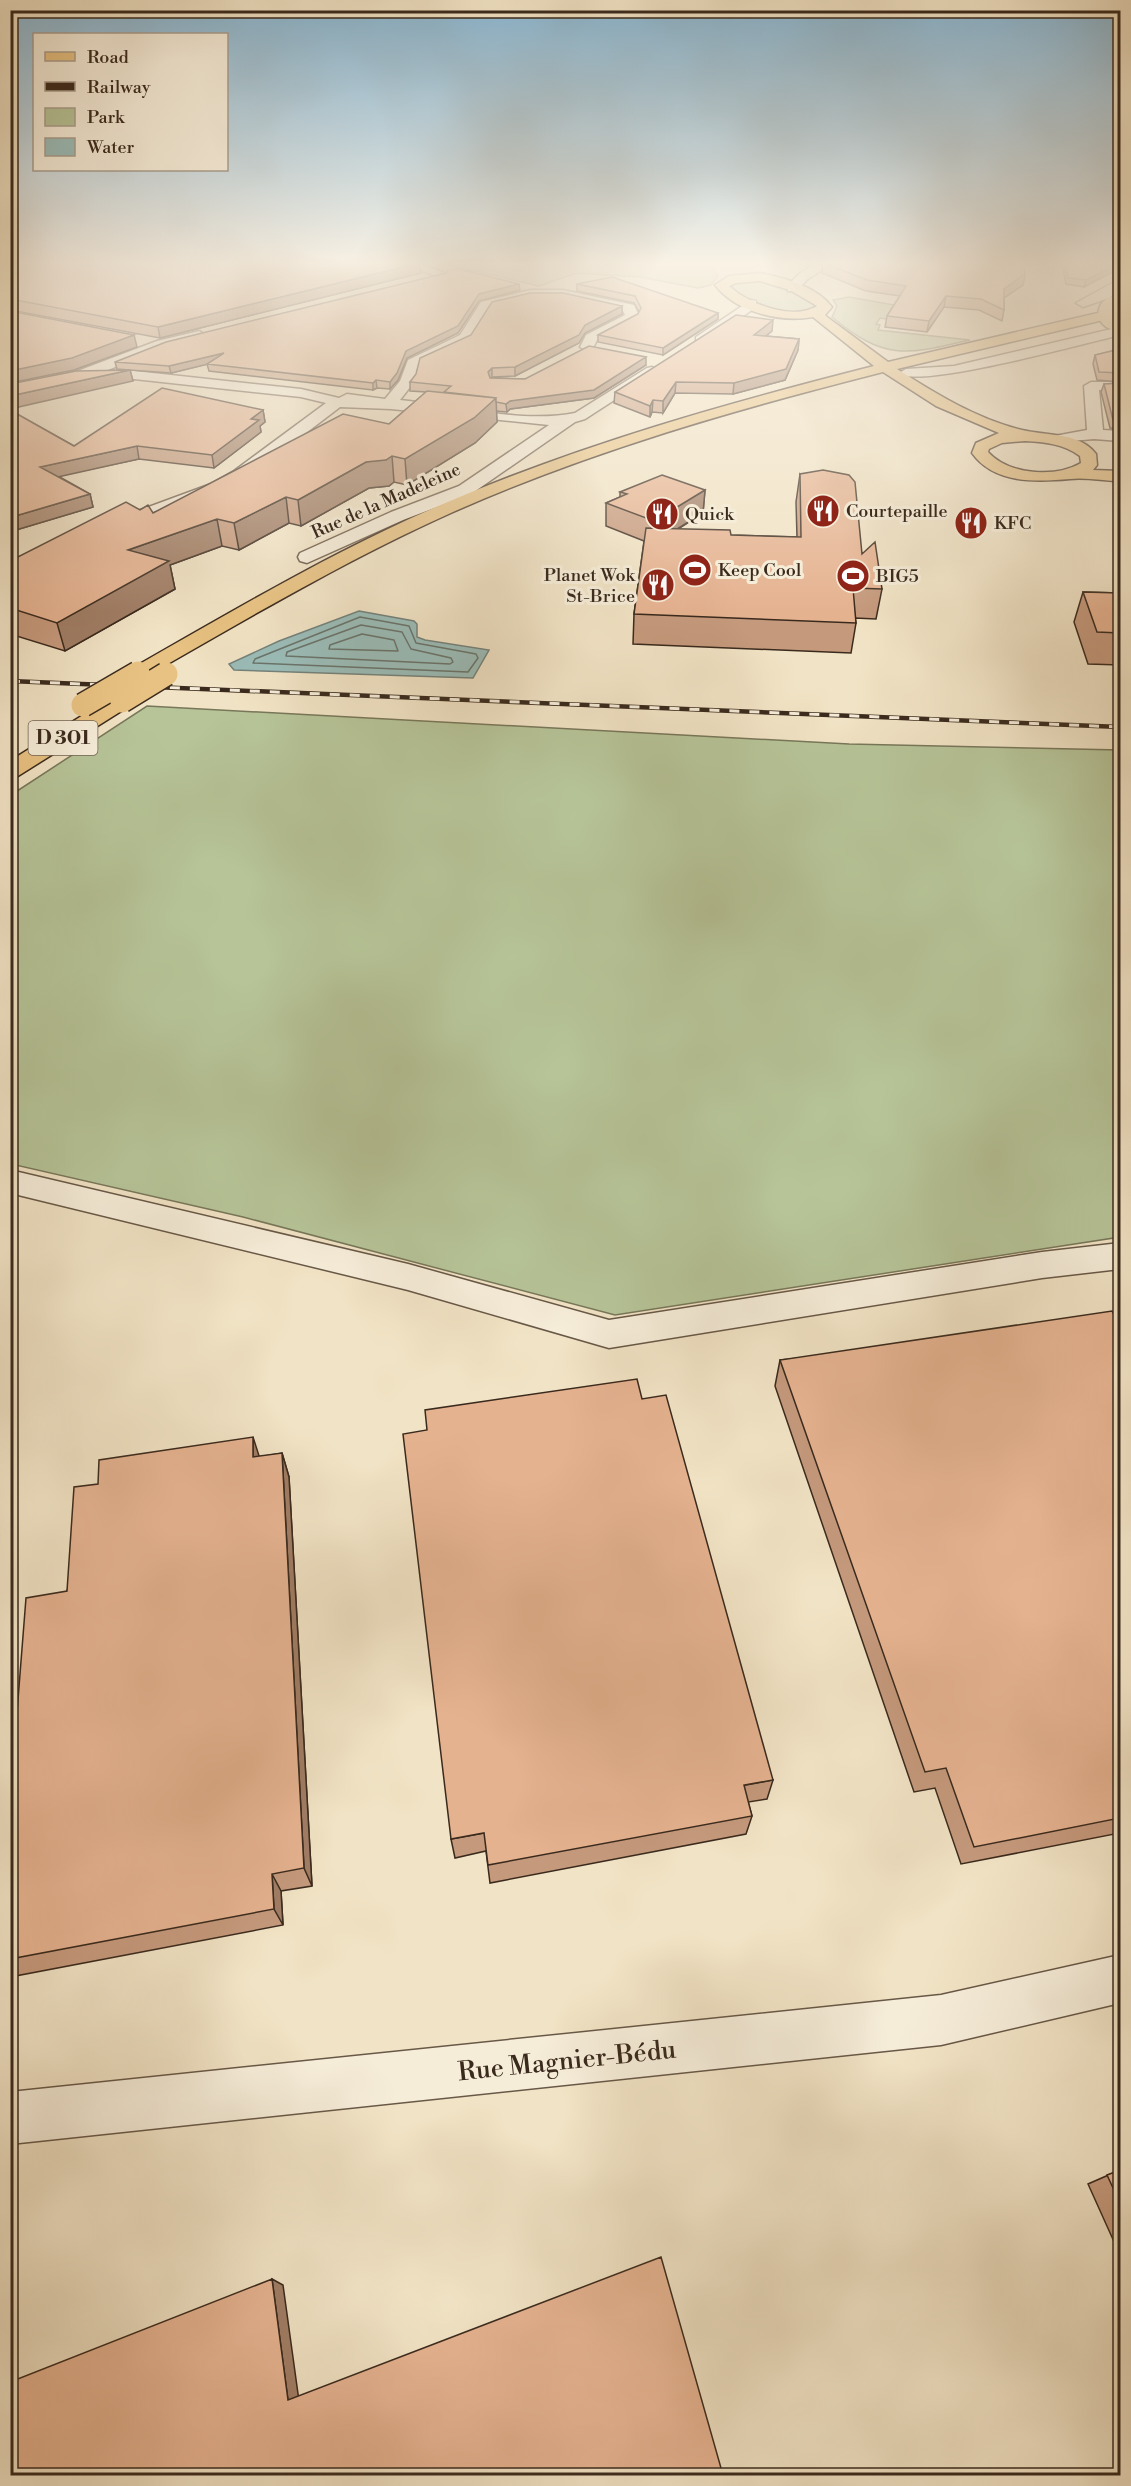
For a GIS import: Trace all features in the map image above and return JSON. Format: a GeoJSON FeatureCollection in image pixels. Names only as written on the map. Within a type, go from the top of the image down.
{"type":"FeatureCollection","features":[{"type":"Feature","properties":{"kind":"main road","name":"D 301"},"geometry":{"type":"LineString","coordinates":[[10,749],[138,673],[314,574],[411,525],[491,490],[660,427],[771,395],[849,380]]}},
{"type":"Feature","properties":{"kind":"main road"},"geometry":{"type":"LineString","coordinates":[[664,440],[746,410],[853,380]]}},
{"type":"Feature","properties":{"kind":"main road","name":"D 301"},"geometry":{"type":"LineString","coordinates":[[10,771],[166,674],[332,580],[430,532],[506,499],[664,440],[865,380]]}},
{"type":"Feature","properties":{"kind":"main road"},"geometry":{"type":"LineString","coordinates":[[893,380],[923,408]]}},
{"type":"Feature","properties":{"kind":"main road"},"geometry":{"type":"LineString","coordinates":[[899,380],[960,412],[1025,436],[1055,440],[1077,447],[1090,458],[1120,465]]}},
{"type":"Feature","properties":{"kind":"main road"},"geometry":{"type":"LineString","coordinates":[[830,392],[857,391]]}},
{"type":"Feature","properties":{"kind":"main road"},"geometry":{"type":"LineString","coordinates":[[902,398],[978,434],[987,442]]}},
{"type":"Feature","properties":{"kind":"main road"},"geometry":{"type":"LineString","coordinates":[[1025,436],[987,442],[980,453],[988,463],[997,468],[1036,476],[1072,474],[1120,476]]}},
{"type":"Feature","properties":{"kind":"main road"},"geometry":{"type":"LineString","coordinates":[[1072,474],[1089,465],[1090,458]]}},
{"type":"Feature","properties":{"kind":"street"},"geometry":{"type":"LineString","coordinates":[[10,390],[59,380]]}},
{"type":"Feature","properties":{"kind":"street"},"geometry":{"type":"LineString","coordinates":[[183,380],[300,393],[338,401],[390,403],[528,420],[575,417]]}},
{"type":"Feature","properties":{"kind":"street"},"geometry":{"type":"LineString","coordinates":[[390,403],[408,380]]}},
{"type":"Feature","properties":{"kind":"street","name":"Rue de la Madeleine"},"geometry":{"type":"LineString","coordinates":[[307,557],[397,516],[465,490],[575,417],[636,380]]}},
{"type":"Feature","properties":{"kind":"street"},"geometry":{"type":"LineString","coordinates":[[1077,447],[1094,434],[1096,428],[1091,386],[1120,386]]}},
{"type":"Feature","properties":{"kind":"street"},"geometry":{"type":"LineString","coordinates":[[100,531],[217,488],[240,475],[338,401]]}},
{"type":"Feature","properties":{"kind":"street"},"geometry":{"type":"LineString","coordinates":[[1055,440],[1094,434],[1120,436]]}},
{"type":"Feature","properties":{"kind":"street"},"geometry":{"type":"LineString","coordinates":[[10,1181],[408,1277],[609,1334],[828,1302],[1042,1265],[1120,1256]]}},
{"type":"Feature","properties":{"kind":"street","name":"Rue Magnier-Bédu"},"geometry":{"type":"LineString","coordinates":[[10,2118],[941,2020],[1120,1979]]}},
{"type":"Feature","properties":{"kind":"green space"},"geometry":{"type":"Polygon","coordinates":[[[147,706],[849,744],[1120,750],[1120,1237],[615,1315],[243,1217],[11,1164],[11,795],[147,706]]]}},
{"type":"Feature","properties":{"kind":"water"},"geometry":{"type":"Polygon","coordinates":[[[359,611],[414,621],[417,624],[417,637],[425,640],[489,650],[473,678],[234,670],[229,664],[279,641],[359,611]]]}},
{"type":"Feature","properties":{"kind":"building"},"geometry":{"type":"Polygon","coordinates":[[[30,380],[84,380],[10,396],[10,384],[30,380]]]}},
{"type":"Feature","properties":{"kind":"building"},"geometry":{"type":"Polygon","coordinates":[[[347,380],[376,380],[373,383],[347,380]]]}},
{"type":"Feature","properties":{"kind":"building"},"geometry":{"type":"Polygon","coordinates":[[[411,380],[610,380],[594,390],[510,401],[506,404],[496,402],[496,398],[444,392],[451,386],[410,382],[411,380]]]}},
{"type":"Feature","properties":{"kind":"building"},"geometry":{"type":"Polygon","coordinates":[[[634,380],[745,380],[734,383],[676,382],[663,401],[653,400],[650,406],[615,392],[634,380]]]}},
{"type":"Feature","properties":{"kind":"building"},"geometry":{"type":"Polygon","coordinates":[[[1120,383],[1120,420],[1113,420],[1104,384],[1120,383]]]}},
{"type":"Feature","properties":{"kind":"building"},"geometry":{"type":"Polygon","coordinates":[[[162,388],[263,410],[251,419],[259,420],[212,455],[137,446],[40,467],[90,494],[10,516],[10,410],[74,446],[162,388]]]}},
{"type":"Feature","properties":{"kind":"building"},"geometry":{"type":"Polygon","coordinates":[[[427,391],[496,398],[474,418],[405,459],[392,456],[386,460],[366,462],[298,500],[286,497],[234,523],[217,519],[128,550],[169,561],[57,623],[10,608],[10,556],[16,558],[126,502],[140,510],[148,505],[153,513],[343,414],[389,424],[427,391]]]}},
{"type":"Feature","properties":{"kind":"building"},"geometry":{"type":"Polygon","coordinates":[[[823,470],[849,475],[855,482],[862,554],[875,542],[882,589],[853,588],[856,623],[634,614],[646,528],[730,530],[731,535],[801,537],[800,474],[823,470]]]}},
{"type":"Feature","properties":{"kind":"building"},"geometry":{"type":"Polygon","coordinates":[[[662,475],[705,490],[654,521],[606,503],[627,494],[620,492],[662,475]]]}},
{"type":"Feature","properties":{"kind":"building"},"geometry":{"type":"Polygon","coordinates":[[[1083,592],[1120,593],[1120,633],[1097,632],[1083,592]]]}},
{"type":"Feature","properties":{"kind":"building"},"geometry":{"type":"Polygon","coordinates":[[[1112,1311],[1120,1326],[1120,1818],[974,1847],[946,1768],[925,1772],[780,1360],[1112,1311]]]}},
{"type":"Feature","properties":{"kind":"building"},"geometry":{"type":"Polygon","coordinates":[[[637,1379],[642,1399],[666,1395],[773,1780],[744,1785],[752,1816],[488,1865],[484,1833],[451,1839],[403,1434],[427,1430],[425,1410],[637,1379]]]}},
{"type":"Feature","properties":{"kind":"building"},"geometry":{"type":"Polygon","coordinates":[[[253,1437],[253,1457],[282,1453],[304,1868],[272,1874],[274,1909],[10,1959],[10,1713],[17,1712],[26,1598],[67,1591],[74,1487],[98,1484],[99,1460],[253,1437]]]}},
{"type":"Feature","properties":{"kind":"building"},"geometry":{"type":"Polygon","coordinates":[[[1120,2170],[1120,2203],[1107,2175],[1120,2170]]]}},
{"type":"Feature","properties":{"kind":"building"},"geometry":{"type":"Polygon","coordinates":[[[661,2257],[723,2475],[10,2475],[10,2382],[272,2279],[288,2400],[661,2257]]]}},
{"type":"Feature","properties":{"kind":"railway"},"geometry":{"type":"LineString","coordinates":[[10,681],[1120,727]]}},
{"type":"Feature","properties":{"kind":"place","name":"Courtepaille"},"geometry":{"type":"Point","coordinates":[823,511]}},
{"type":"Feature","properties":{"kind":"place","name":"Quick"},"geometry":{"type":"Point","coordinates":[662,514]}},
{"type":"Feature","properties":{"kind":"place","name":"KFC"},"geometry":{"type":"Point","coordinates":[971,523]}},
{"type":"Feature","properties":{"kind":"place","name":"Keep Cool"},"geometry":{"type":"Point","coordinates":[695,570]}},
{"type":"Feature","properties":{"kind":"place","name":"BIG5"},"geometry":{"type":"Point","coordinates":[853,576]}},
{"type":"Feature","properties":{"kind":"place","name":"Planet Wok St-Brice"},"geometry":{"type":"Point","coordinates":[658,585]}}]}
